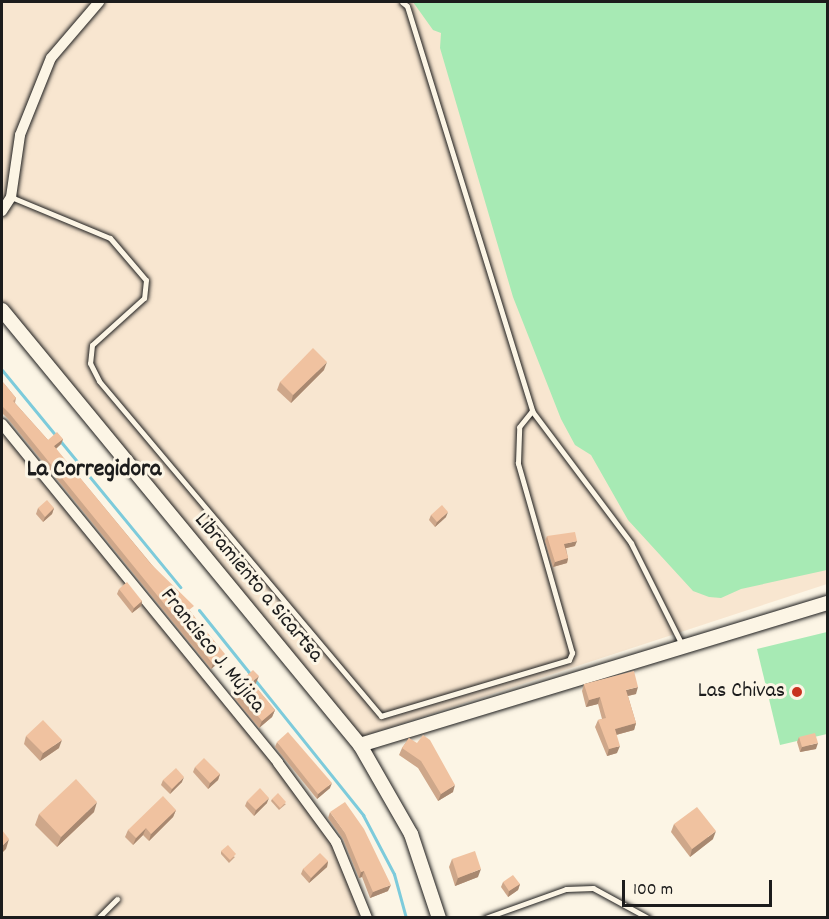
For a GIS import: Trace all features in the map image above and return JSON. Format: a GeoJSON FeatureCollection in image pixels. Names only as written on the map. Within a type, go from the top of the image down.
{"type":"FeatureCollection","features":[{"type":"Feature","properties":{"kind":"main road","name":"Libramiento a Sicartsa"},"geometry":{"type":"LineString","coordinates":[[2,310],[360,745],[411,834],[439,918]]}},
{"type":"Feature","properties":{"kind":"main road"},"geometry":{"type":"LineString","coordinates":[[360,745],[681,645],[828,603]]}},
{"type":"Feature","properties":{"kind":"street"},"geometry":{"type":"LineString","coordinates":[[2,211],[11,198],[20,135],[51,58],[99,2]]}},
{"type":"Feature","properties":{"kind":"street","name":"Francisco J. Mújica"},"geometry":{"type":"LineString","coordinates":[[2,424],[285,771],[336,842],[367,918]]}},
{"type":"Feature","properties":{"kind":"lane"},"geometry":{"type":"LineString","coordinates":[[402,2],[407,6],[532,411],[631,543],[681,645]]}},
{"type":"Feature","properties":{"kind":"lane"},"geometry":{"type":"LineString","coordinates":[[11,198],[110,238],[146,280],[144,298],[92,345],[90,363],[99,381],[381,716],[568,660],[572,653],[518,463],[519,427],[532,411]]}},
{"type":"Feature","properties":{"kind":"lane"},"geometry":{"type":"LineString","coordinates":[[485,918],[566,889],[593,888],[648,918]]}},
{"type":"Feature","properties":{"kind":"lane"},"geometry":{"type":"LineString","coordinates":[[98,918],[117,899]]}},
{"type":"Feature","properties":{"kind":"shaded area"},"geometry":{"type":"Polygon","coordinates":[[[2,2],[827,2],[827,584],[361,737],[2,303],[2,2]]]}},
{"type":"Feature","properties":{"kind":"shaded area"},"geometry":{"type":"Polygon","coordinates":[[[2,433],[275,766],[333,844],[361,917],[2,917],[2,433]]]}},
{"type":"Feature","properties":{"kind":"green space"},"geometry":{"type":"Polygon","coordinates":[[[413,2],[827,2],[827,570],[741,589],[721,598],[709,597],[693,591],[628,520],[591,455],[575,445],[561,419],[513,297],[440,48],[441,33],[433,30],[413,2]]]}},
{"type":"Feature","properties":{"kind":"green space","name":"Las Chivas"},"geometry":{"type":"Polygon","coordinates":[[[827,632],[827,734],[780,745],[757,649],[827,632]]]}},
{"type":"Feature","properties":{"kind":"building"},"geometry":{"type":"Polygon","coordinates":[[[313,348],[327,362],[293,395],[280,382],[313,348]]]}},
{"type":"Feature","properties":{"kind":"building"},"geometry":{"type":"Polygon","coordinates":[[[2,381],[16,398],[13,401],[48,440],[57,432],[63,439],[54,446],[150,563],[194,606],[189,610],[225,654],[213,664],[2,406],[2,381]]]}},
{"type":"Feature","properties":{"kind":"building"},"geometry":{"type":"Polygon","coordinates":[[[47,500],[54,508],[45,517],[38,508],[47,500]]]}},
{"type":"Feature","properties":{"kind":"building"},"geometry":{"type":"Polygon","coordinates":[[[442,505],[448,512],[437,522],[431,515],[442,505]]]}},
{"type":"Feature","properties":{"kind":"building"},"geometry":{"type":"Polygon","coordinates":[[[575,532],[577,541],[564,544],[568,558],[555,562],[547,536],[575,532]]]}},
{"type":"Feature","properties":{"kind":"building"},"geometry":{"type":"Polygon","coordinates":[[[127,582],[142,601],[134,608],[119,589],[127,582]]]}},
{"type":"Feature","properties":{"kind":"building"},"geometry":{"type":"Polygon","coordinates":[[[253,670],[259,676],[252,682],[275,710],[262,721],[234,687],[253,670]]]}},
{"type":"Feature","properties":{"kind":"building"},"geometry":{"type":"Polygon","coordinates":[[[634,671],[638,687],[626,690],[636,723],[615,729],[620,746],[609,749],[598,720],[606,718],[600,697],[589,700],[584,684],[634,671]]]}},
{"type":"Feature","properties":{"kind":"building"},"geometry":{"type":"Polygon","coordinates":[[[43,720],[62,740],[43,753],[26,736],[43,720]]]}},
{"type":"Feature","properties":{"kind":"building"},"geometry":{"type":"Polygon","coordinates":[[[288,732],[332,783],[318,794],[277,742],[288,732]]]}},
{"type":"Feature","properties":{"kind":"building"},"geometry":{"type":"Polygon","coordinates":[[[815,733],[818,743],[802,747],[799,737],[815,733]]]}},
{"type":"Feature","properties":{"kind":"building"},"geometry":{"type":"Polygon","coordinates":[[[423,735],[430,740],[455,785],[441,794],[421,761],[402,748],[409,738],[417,743],[423,735]]]}},
{"type":"Feature","properties":{"kind":"building"},"geometry":{"type":"Polygon","coordinates":[[[204,758],[220,774],[210,783],[195,767],[204,758]]]}},
{"type":"Feature","properties":{"kind":"building"},"geometry":{"type":"Polygon","coordinates":[[[176,768],[184,777],[172,789],[163,780],[176,768]]]}},
{"type":"Feature","properties":{"kind":"building"},"geometry":{"type":"Polygon","coordinates":[[[76,779],[97,802],[61,837],[39,814],[76,779]]]}},
{"type":"Feature","properties":{"kind":"building"},"geometry":{"type":"Polygon","coordinates":[[[260,788],[269,798],[256,810],[247,801],[260,788]]]}},
{"type":"Feature","properties":{"kind":"building"},"geometry":{"type":"Polygon","coordinates":[[[278,793],[286,802],[280,808],[272,799],[278,793]]]}},
{"type":"Feature","properties":{"kind":"building"},"geometry":{"type":"Polygon","coordinates":[[[163,796],[176,810],[151,834],[146,828],[136,838],[128,830],[163,796]]]}},
{"type":"Feature","properties":{"kind":"building"},"geometry":{"type":"Polygon","coordinates":[[[345,802],[364,829],[391,885],[373,892],[364,871],[361,872],[345,833],[330,812],[345,802]]]}},
{"type":"Feature","properties":{"kind":"building"},"geometry":{"type":"Polygon","coordinates":[[[697,807],[716,831],[692,849],[674,824],[697,807]]]}},
{"type":"Feature","properties":{"kind":"building"},"geometry":{"type":"Polygon","coordinates":[[[2,830],[9,839],[2,846],[2,830]]]}},
{"type":"Feature","properties":{"kind":"building"},"geometry":{"type":"Polygon","coordinates":[[[228,845],[236,854],[230,860],[221,851],[228,845]]]}},
{"type":"Feature","properties":{"kind":"building"},"geometry":{"type":"Polygon","coordinates":[[[475,851],[481,869],[458,878],[452,859],[475,851]]]}},
{"type":"Feature","properties":{"kind":"building"},"geometry":{"type":"Polygon","coordinates":[[[320,853],[328,861],[311,878],[303,869],[320,853]]]}},
{"type":"Feature","properties":{"kind":"building"},"geometry":{"type":"Polygon","coordinates":[[[513,875],[520,884],[509,891],[503,882],[513,875]]]}},
{"type":"Feature","properties":{"kind":"waterway"},"geometry":{"type":"LineString","coordinates":[[2,370],[180,587]]}},
{"type":"Feature","properties":{"kind":"waterway"},"geometry":{"type":"LineString","coordinates":[[199,610],[363,815],[394,874],[406,918]]}},
{"type":"Feature","properties":{"kind":"place","name":"Las Chivas"},"geometry":{"type":"Point","coordinates":[797,692]}},
{"type":"Feature","properties":{"kind":"district","name":"La Corregidora"},"geometry":{"type":"Point","coordinates":[94,471]}}]}
